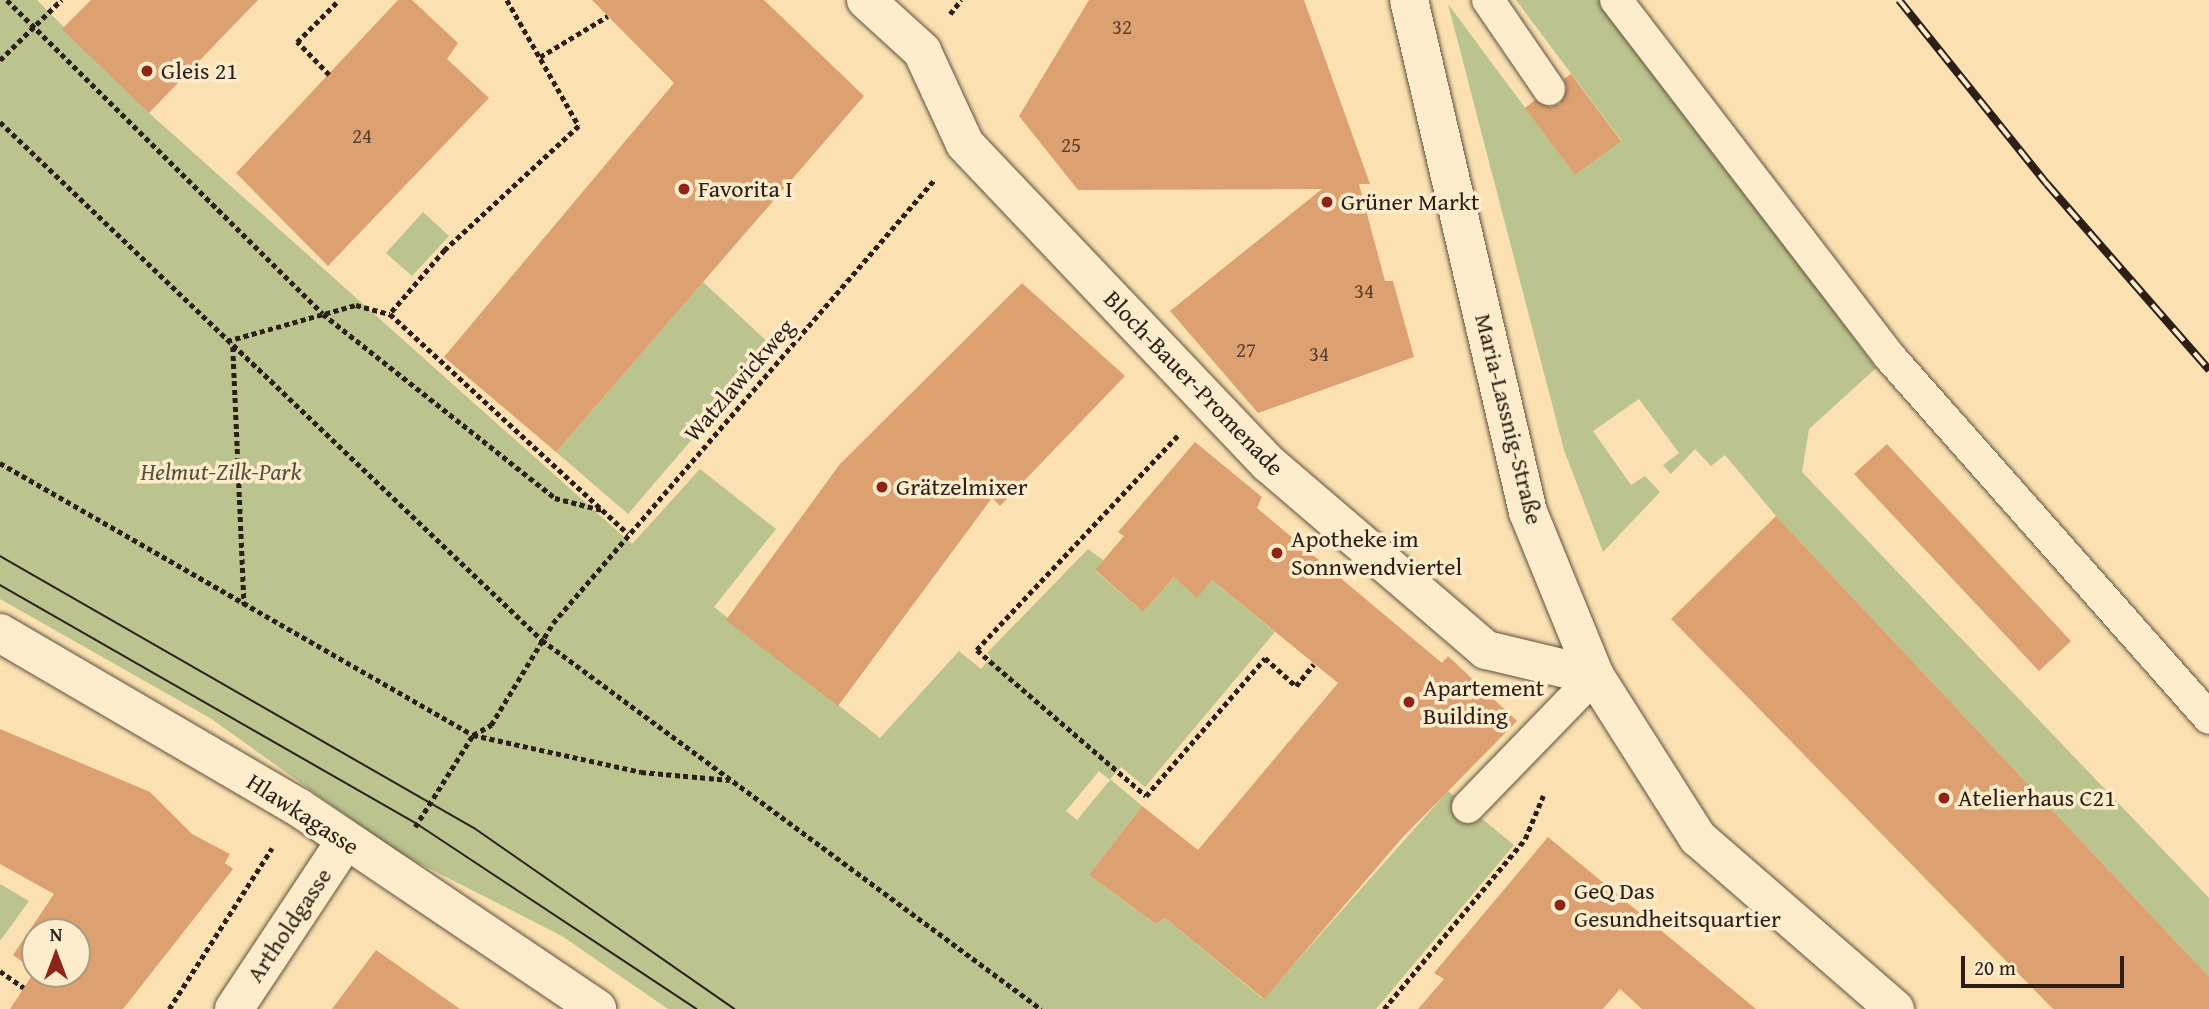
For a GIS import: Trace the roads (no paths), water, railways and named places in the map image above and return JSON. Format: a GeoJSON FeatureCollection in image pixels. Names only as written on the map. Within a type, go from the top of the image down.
{"type":"FeatureCollection","features":[{"type":"Feature","properties":{"kind":"street","name":"Bloch-Bauer-Promenade"},"geometry":{"type":"LineString","coordinates":[[866,0],[922,51],[965,144],[1269,464],[1486,650],[1595,676]]}},
{"type":"Feature","properties":{"kind":"street","name":"Maria-Lassnig-Straße"},"geometry":{"type":"LineString","coordinates":[[1409,0],[1528,512],[1595,676],[1698,838],[1895,1009]]}},
{"type":"Feature","properties":{"kind":"street","name":"Hlawkagasse"},"geometry":{"type":"LineString","coordinates":[[0,633],[298,807],[387,870],[597,1009]]}},
{"type":"Feature","properties":{"kind":"street","name":"Artholdgasse"},"geometry":{"type":"LineString","coordinates":[[234,1009],[345,841]]}},
{"type":"Feature","properties":{"kind":"lane"},"geometry":{"type":"LineString","coordinates":[[1488,0],[1549,89]]}},
{"type":"Feature","properties":{"kind":"lane"},"geometry":{"type":"LineString","coordinates":[[1616,0],[1889,356],[2209,718]]}},
{"type":"Feature","properties":{"kind":"lane"},"geometry":{"type":"LineString","coordinates":[[1468,807],[1595,676]]}},
{"type":"Feature","properties":{"kind":"tram line"},"geometry":{"type":"LineString","coordinates":[[0,556],[474,828],[734,1009]]}},
{"type":"Feature","properties":{"kind":"tram line"},"geometry":{"type":"LineString","coordinates":[[0,585],[417,824],[696,1009]]}},
{"type":"Feature","properties":{"kind":"railway"},"geometry":{"type":"LineString","coordinates":[[1899,0],[2047,184],[2209,370]]}},
{"type":"Feature","properties":{"kind":"place","name":"Gleis 21"},"geometry":{"type":"Point","coordinates":[147,71]}},
{"type":"Feature","properties":{"kind":"place","name":"Favorita I"},"geometry":{"type":"Point","coordinates":[684,189]}},
{"type":"Feature","properties":{"kind":"place","name":"Grüner Markt"},"geometry":{"type":"Point","coordinates":[1327,202]}},
{"type":"Feature","properties":{"kind":"place","name":"Grätzelmixer"},"geometry":{"type":"Point","coordinates":[882,487]}},
{"type":"Feature","properties":{"kind":"place","name":"Apotheke im Sonnwendviertel"},"geometry":{"type":"Point","coordinates":[1277,553]}},
{"type":"Feature","properties":{"kind":"place","name":"Apartement Building"},"geometry":{"type":"Point","coordinates":[1409,702]}},
{"type":"Feature","properties":{"kind":"place","name":"Atelierhaus C21"},"geometry":{"type":"Point","coordinates":[1944,798]}},
{"type":"Feature","properties":{"kind":"place","name":"GeQ Das Gesundheitsquartier"},"geometry":{"type":"Point","coordinates":[1560,905]}},
{"type":"Feature","properties":{"kind":"park label","name":"Helmut-Zilk-Park"},"geometry":{"type":"Point","coordinates":[221,472]}}]}
